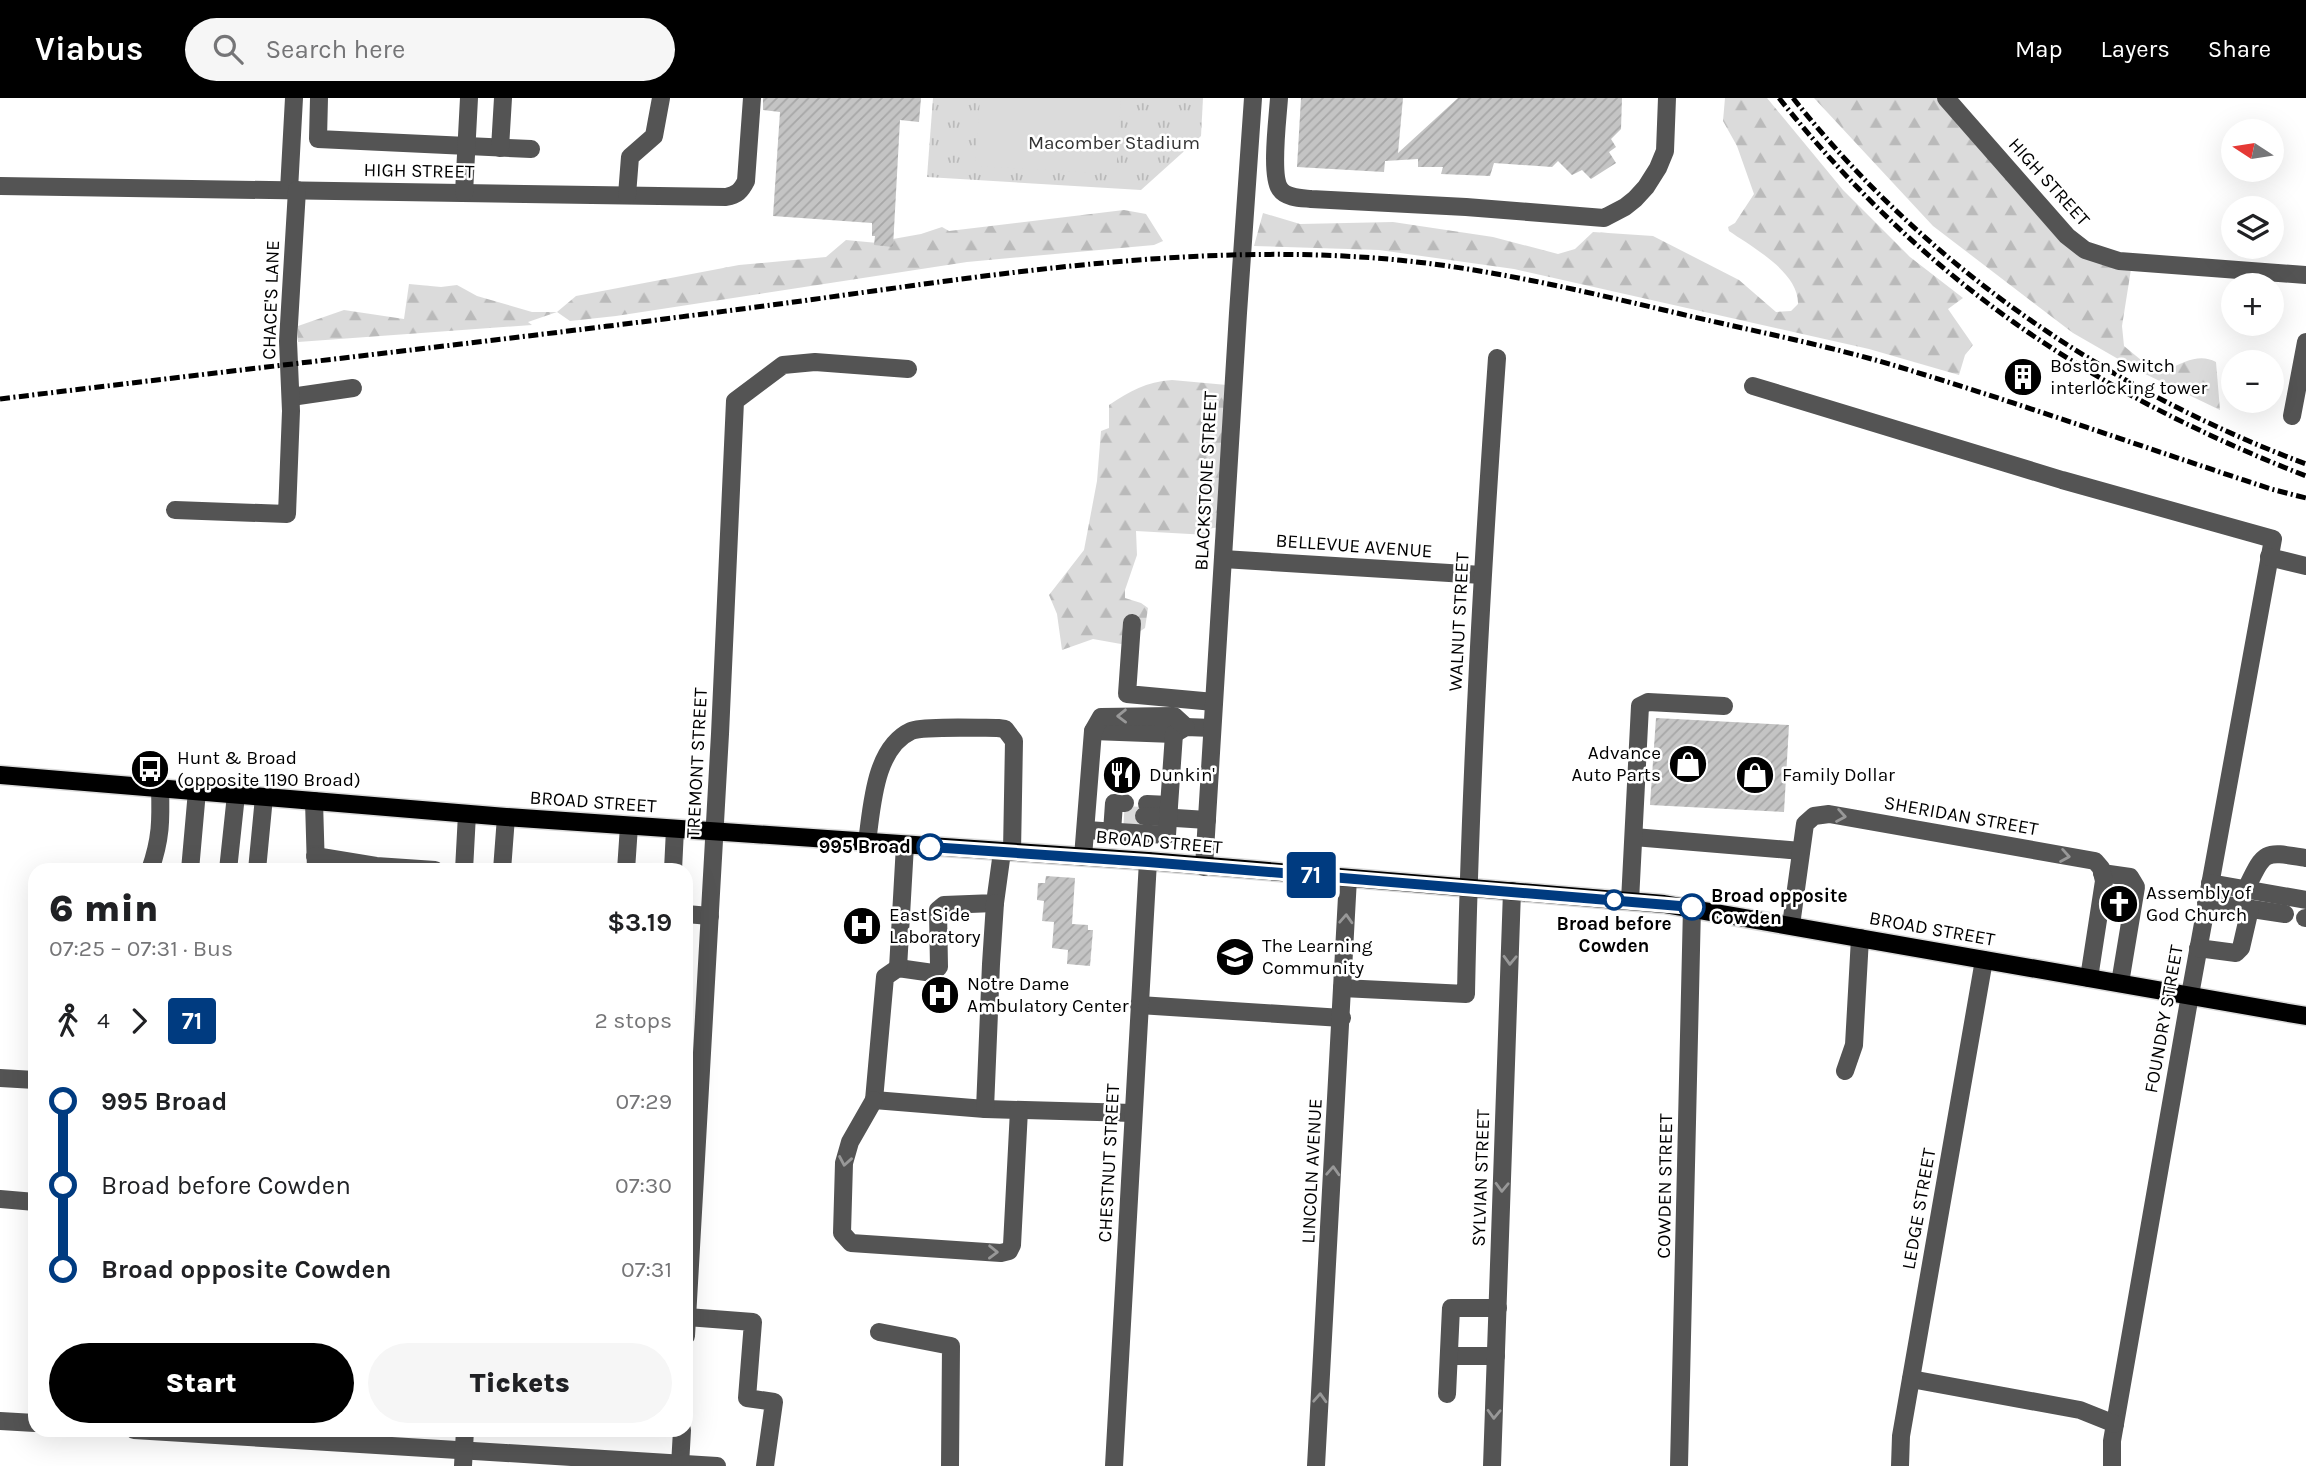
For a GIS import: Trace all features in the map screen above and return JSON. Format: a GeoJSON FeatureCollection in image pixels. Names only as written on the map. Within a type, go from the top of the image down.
{"type":"FeatureCollection","features":[{"type":"Feature","properties":{"kind":"main road","name":"BROAD STREET"},"geometry":{"type":"LineString","coordinates":[[0,775],[506,817],[1156,862],[1692,907],[2306,1016]]}},
{"type":"Feature","properties":{"kind":"street","name":"CHACE'S LANE"},"geometry":{"type":"LineString","coordinates":[[175,510],[287,514],[291,404],[288,341],[294,98]]}},
{"type":"Feature","properties":{"kind":"street"},"geometry":{"type":"LineString","coordinates":[[319,98],[318,139],[531,149]]}},
{"type":"Feature","properties":{"kind":"street"},"geometry":{"type":"LineString","coordinates":[[464,193],[469,98]]}},
{"type":"Feature","properties":{"kind":"street"},"geometry":{"type":"LineString","coordinates":[[500,148],[503,98]]}},
{"type":"Feature","properties":{"kind":"street"},"geometry":{"type":"LineString","coordinates":[[627,195],[630,157],[654,136],[661,98]]}},
{"type":"Feature","properties":{"kind":"street","name":"HIGH STREET"},"geometry":{"type":"LineString","coordinates":[[0,186],[726,197],[742,190],[747,173],[752,98]]}},
{"type":"Feature","properties":{"kind":"street","name":"BLACKSTONE STREET"},"geometry":{"type":"LineString","coordinates":[[1204,867],[1253,98]]}},
{"type":"Feature","properties":{"kind":"street"},"geometry":{"type":"LineString","coordinates":[[1279,98],[1276,178],[1281,190],[1287,194],[1311,199],[1604,218],[1635,199],[1658,168],[1665,151],[1667,98]]}},
{"type":"Feature","properties":{"kind":"street","name":"HIGH STREET"},"geometry":{"type":"LineString","coordinates":[[1946,98],[2067,236],[2095,255],[2135,264],[2306,275]]}},
{"type":"Feature","properties":{"kind":"street"},"geometry":{"type":"LineString","coordinates":[[2292,416],[2306,342]]}},
{"type":"Feature","properties":{"kind":"street","name":"WALNUT STREET"},"geometry":{"type":"LineString","coordinates":[[1342,988],[1466,995],[1482,575],[1497,358]]}},
{"type":"Feature","properties":{"kind":"street","name":"TREMONT STREET"},"geometry":{"type":"LineString","coordinates":[[693,1208],[735,401],[783,365],[815,362],[908,369]]}},
{"type":"Feature","properties":{"kind":"street"},"geometry":{"type":"LineString","coordinates":[[1753,386],[2062,480],[2271,548],[2306,566]]}},
{"type":"Feature","properties":{"kind":"street"},"geometry":{"type":"LineString","coordinates":[[291,404],[352,388]]}},
{"type":"Feature","properties":{"kind":"street","name":"FOUNDRY STREET"},"geometry":{"type":"LineString","coordinates":[[2112,1466],[2115,1424],[2271,548]]}},
{"type":"Feature","properties":{"kind":"street","name":"BELLEVUE AVENUE"},"geometry":{"type":"LineString","coordinates":[[1223,559],[1482,575]]}},
{"type":"Feature","properties":{"kind":"street"},"geometry":{"type":"LineString","coordinates":[[1132,624],[1127,694],[1214,702]]}},
{"type":"Feature","properties":{"kind":"street"},"geometry":{"type":"LineString","coordinates":[[1630,901],[1640,706],[1648,702],[1724,706]]}},
{"type":"Feature","properties":{"kind":"street"},"geometry":{"type":"LineString","coordinates":[[1083,857],[1093,731],[1101,716],[1174,716],[1180,730],[1212,729]]}},
{"type":"Feature","properties":{"kind":"street"},"geometry":{"type":"LineString","coordinates":[[867,842],[878,770],[898,740],[913,730],[1005,729],[1014,741],[1007,852],[995,903],[985,1109]]}},
{"type":"Feature","properties":{"kind":"street","name":"CHESTNUT STREET"},"geometry":{"type":"LineString","coordinates":[[1114,1466],[1139,1005],[1156,862],[1168,819],[1180,730]]}},
{"type":"Feature","properties":{"kind":"street"},"geometry":{"type":"LineString","coordinates":[[153,863],[158,848],[161,824],[160,788]]}},
{"type":"Feature","properties":{"kind":"street"},"geometry":{"type":"LineString","coordinates":[[191,863],[197,791]]}},
{"type":"Feature","properties":{"kind":"street"},"geometry":{"type":"LineString","coordinates":[[229,863],[236,794]]}},
{"type":"Feature","properties":{"kind":"street"},"geometry":{"type":"LineString","coordinates":[[258,863],[264,797]]}},
{"type":"Feature","properties":{"kind":"street"},"geometry":{"type":"LineString","coordinates":[[314,801],[316,863]]}},
{"type":"Feature","properties":{"kind":"street"},"geometry":{"type":"LineString","coordinates":[[1146,810],[1168,819]]}},
{"type":"Feature","properties":{"kind":"street"},"geometry":{"type":"LineString","coordinates":[[464,863],[467,814]]}},
{"type":"Feature","properties":{"kind":"street","name":"SHERIDAN STREET"},"geometry":{"type":"LineString","coordinates":[[1791,925],[1805,824],[1814,816],[1829,814],[2095,861],[2101,867],[2102,873]]}},
{"type":"Feature","properties":{"kind":"street"},"geometry":{"type":"LineString","coordinates":[[1086,830],[1119,816],[1207,820]]}},
{"type":"Feature","properties":{"kind":"street"},"geometry":{"type":"LineString","coordinates":[[503,863],[506,817]]}},
{"type":"Feature","properties":{"kind":"street"},"geometry":{"type":"LineString","coordinates":[[626,863],[629,826]]}},
{"type":"Feature","properties":{"kind":"street"},"geometry":{"type":"LineString","coordinates":[[673,863],[675,829]]}},
{"type":"Feature","properties":{"kind":"street"},"geometry":{"type":"LineString","coordinates":[[1634,837],[1801,851]]}},
{"type":"Feature","properties":{"kind":"street"},"geometry":{"type":"LineString","coordinates":[[898,968],[905,845]]}},
{"type":"Feature","properties":{"kind":"street"},"geometry":{"type":"LineString","coordinates":[[2246,889],[2260,859],[2273,853],[2306,858]]}},
{"type":"Feature","properties":{"kind":"street"},"geometry":{"type":"LineString","coordinates":[[2089,978],[2104,881],[2102,873],[2130,877],[2136,887],[2120,983]]}},
{"type":"Feature","properties":{"kind":"street","name":"LINCOLN AVENUE"},"geometry":{"type":"LineString","coordinates":[[1316,1466],[1348,878]]}},
{"type":"Feature","properties":{"kind":"street"},"geometry":{"type":"LineString","coordinates":[[2210,883],[2246,889],[2306,912]]}},
{"type":"Feature","properties":{"kind":"street","name":"SYLVIAN STREET"},"geometry":{"type":"LineString","coordinates":[[1492,1466],[1512,891]]}},
{"type":"Feature","properties":{"kind":"street"},"geometry":{"type":"LineString","coordinates":[[2206,902],[2285,914]]}},
{"type":"Feature","properties":{"kind":"street"},"geometry":{"type":"LineString","coordinates":[[995,903],[944,905],[938,910],[939,967],[933,973],[898,968],[885,977],[874,1100],[850,1142],[844,1163],[842,1233],[851,1243],[1001,1253],[1009,1251],[1012,1245],[1019,1110]]}},
{"type":"Feature","properties":{"kind":"street","name":"COWDEN STREET"},"geometry":{"type":"LineString","coordinates":[[1679,1466],[1692,907]]}},
{"type":"Feature","properties":{"kind":"street"},"geometry":{"type":"LineString","coordinates":[[2198,948],[2236,953],[2241,948],[2250,909]]}},
{"type":"Feature","properties":{"kind":"street"},"geometry":{"type":"LineString","coordinates":[[693,915],[709,916]]}},
{"type":"Feature","properties":{"kind":"street"},"geometry":{"type":"LineString","coordinates":[[1845,1071],[1854,1045],[1860,938]]}},
{"type":"Feature","properties":{"kind":"street","name":"LEDGE STREET"},"geometry":{"type":"LineString","coordinates":[[1900,1466],[1900,1436],[1984,960]]}},
{"type":"Feature","properties":{"kind":"street"},"geometry":{"type":"LineString","coordinates":[[1139,1005],[1342,1018]]}},
{"type":"Feature","properties":{"kind":"street"},"geometry":{"type":"LineString","coordinates":[[0,1078],[28,1080]]}},
{"type":"Feature","properties":{"kind":"street"},"geometry":{"type":"LineString","coordinates":[[874,1100],[985,1109],[1133,1113]]}},
{"type":"Feature","properties":{"kind":"street"},"geometry":{"type":"LineString","coordinates":[[0,1199],[28,1201]]}},
{"type":"Feature","properties":{"kind":"street"},"geometry":{"type":"LineString","coordinates":[[1447,1394],[1451,1308],[1498,1308]]}},
{"type":"Feature","properties":{"kind":"street"},"geometry":{"type":"LineString","coordinates":[[693,1317],[753,1322],[747,1398],[774,1402],[765,1466]]}},
{"type":"Feature","properties":{"kind":"street"},"geometry":{"type":"LineString","coordinates":[[879,1332],[951,1346],[950,1466]]}},
{"type":"Feature","properties":{"kind":"street"},"geometry":{"type":"LineString","coordinates":[[1449,1356],[1496,1356]]}},
{"type":"Feature","properties":{"kind":"street"},"geometry":{"type":"LineString","coordinates":[[1911,1379],[2080,1410],[2115,1424]]}},
{"type":"Feature","properties":{"kind":"street"},"geometry":{"type":"LineString","coordinates":[[0,1421],[28,1423]]}},
{"type":"Feature","properties":{"kind":"street"},"geometry":{"type":"LineString","coordinates":[[213,1437],[463,1459],[717,1466]]}},
{"type":"Feature","properties":{"kind":"street"},"geometry":{"type":"LineString","coordinates":[[463,1459],[465,1437]]}},
{"type":"Feature","properties":{"kind":"street"},"geometry":{"type":"LineString","coordinates":[[680,1465],[682,1437]]}},
{"type":"Feature","properties":{"kind":"green space","name":"Macomber Stadium"},"geometry":{"type":"Polygon","coordinates":[[[933,98],[1203,98],[1201,136],[1141,190],[927,177],[933,98]]]}},
{"type":"Feature","properties":{"kind":"green space"},"geometry":{"type":"Polygon","coordinates":[[[980,98],[1121,98],[1116,174],[975,166],[980,98]]]}},
{"type":"Feature","properties":{"kind":"green space"},"geometry":{"type":"Polygon","coordinates":[[[1725,98],[1767,98],[1843,190],[1910,257],[1963,298],[1948,309],[1973,345],[1965,355],[1959,375],[1869,349],[1514,269],[1379,250],[1254,246],[1263,213],[1300,224],[1393,222],[1493,237],[1558,254],[1575,249],[1593,232],[1653,236],[1739,280],[1776,312],[1791,311],[1798,304],[1791,281],[1761,253],[1729,231],[1728,227],[1735,223],[1754,194],[1737,146],[1723,121],[1725,98]]]}},
{"type":"Feature","properties":{"kind":"green space"},"geometry":{"type":"Polygon","coordinates":[[[1814,98],[1952,98],[2077,235],[2090,244],[2132,263],[2122,326],[2124,346],[2141,360],[2169,369],[2198,358],[2216,362],[2220,410],[2139,371],[2073,333],[1933,226],[1814,98]]]}},
{"type":"Feature","properties":{"kind":"green space"},"geometry":{"type":"Polygon","coordinates":[[[1124,210],[1146,214],[1163,241],[1154,245],[967,262],[616,316],[570,321],[557,312],[576,296],[739,265],[826,257],[846,240],[888,244],[893,239],[942,227],[949,231],[1124,210]]]}},
{"type":"Feature","properties":{"kind":"green space"},"geometry":{"type":"Polygon","coordinates":[[[409,284],[441,287],[457,285],[477,296],[532,312],[557,312],[528,322],[532,325],[298,342],[298,326],[344,310],[404,319],[409,284]]]}},
{"type":"Feature","properties":{"kind":"green space"},"geometry":{"type":"Polygon","coordinates":[[[1172,380],[1238,386],[1230,525],[1208,529],[1208,535],[1136,531],[1137,555],[1125,590],[1125,598],[1148,608],[1145,628],[1121,644],[1093,639],[1062,650],[1057,614],[1049,595],[1084,550],[1097,481],[1101,431],[1109,428],[1109,405],[1139,388],[1172,380]]]}},
{"type":"Feature","properties":{"kind":"building"},"geometry":{"type":"Polygon","coordinates":[[[763,98],[921,98],[919,122],[900,120],[893,247],[874,245],[872,223],[773,216],[780,112],[763,110],[763,98]]]}},
{"type":"Feature","properties":{"kind":"building"},"geometry":{"type":"Polygon","coordinates":[[[1301,98],[1403,98],[1398,153],[1458,98],[1622,98],[1621,129],[1611,139],[1616,147],[1609,152],[1616,163],[1591,179],[1582,170],[1572,175],[1558,161],[1552,167],[1494,163],[1490,176],[1441,174],[1443,167],[1418,167],[1418,159],[1385,161],[1384,172],[1297,167],[1301,98]]]}},
{"type":"Feature","properties":{"kind":"building","name":"Boston Switch interlocking tower"},"geometry":{"type":"Polygon","coordinates":[[[2014,363],[2039,370],[2033,391],[2008,384],[2014,363]]]}},
{"type":"Feature","properties":{"kind":"building"},"geometry":{"type":"Polygon","coordinates":[[[1656,718],[1789,725],[1784,812],[1650,805],[1656,718]]]}},
{"type":"Feature","properties":{"kind":"building"},"geometry":{"type":"Polygon","coordinates":[[[1046,876],[1075,878],[1072,924],[1088,925],[1088,930],[1093,930],[1090,966],[1067,964],[1068,950],[1052,948],[1054,922],[1042,921],[1044,901],[1037,900],[1038,883],[1045,883],[1046,876]]]}},
{"type":"Feature","properties":{"kind":"tunnel"},"geometry":{"type":"LineString","coordinates":[[1124,815],[1144,816]]}},
{"type":"Feature","properties":{"kind":"railway"},"geometry":{"type":"LineString","coordinates":[[1779,98],[1835,163],[1892,222],[1953,276],[2016,324],[2082,367],[2153,407],[2227,443],[2306,476]]}},
{"type":"Feature","properties":{"kind":"railway"},"geometry":{"type":"LineString","coordinates":[[1793,98],[1845,159],[1901,216],[1961,268],[2024,316],[2091,360],[2160,399],[2232,434],[2306,464]]}},
{"type":"Feature","properties":{"kind":"railway"},"geometry":{"type":"LineString","coordinates":[[0,399],[562,332],[1078,265],[1161,258],[1326,255],[1443,265],[1512,277],[1843,351],[2306,498]]}},
{"type":"Feature","properties":{"kind":"bus line","name":"71"},"geometry":{"type":"LineString","coordinates":[[930,847],[1148,862],[1692,907]]}},
{"type":"Feature","properties":{"kind":"place","name":"Boston Switch interlocking tower"},"geometry":{"type":"Point","coordinates":[2023,377]}},
{"type":"Feature","properties":{"kind":"place","name":"Advance Auto Parts"},"geometry":{"type":"Point","coordinates":[1688,764]}},
{"type":"Feature","properties":{"kind":"place","name":"Hunt & Broad (opposite 1190 Broad)"},"geometry":{"type":"Point","coordinates":[150,769]}},
{"type":"Feature","properties":{"kind":"place","name":"Dunkin'"},"geometry":{"type":"Point","coordinates":[1122,775]}},
{"type":"Feature","properties":{"kind":"place","name":"Family Dollar"},"geometry":{"type":"Point","coordinates":[1755,775]}},
{"type":"Feature","properties":{"kind":"place","name":"995 Broad"},"geometry":{"type":"Point","coordinates":[930,847]}},
{"type":"Feature","properties":{"kind":"place","name":"Broad before Cowden"},"geometry":{"type":"Point","coordinates":[1614,900]}},
{"type":"Feature","properties":{"kind":"place","name":"Assembly of God Church"},"geometry":{"type":"Point","coordinates":[2119,904]}},
{"type":"Feature","properties":{"kind":"place","name":"Broad opposite Cowden"},"geometry":{"type":"Point","coordinates":[1692,907]}},
{"type":"Feature","properties":{"kind":"place","name":"East Side Laboratory"},"geometry":{"type":"Point","coordinates":[862,926]}},
{"type":"Feature","properties":{"kind":"place","name":"The Learning Community"},"geometry":{"type":"Point","coordinates":[1235,957]}},
{"type":"Feature","properties":{"kind":"place","name":"Notre Dame Ambulatory Center"},"geometry":{"type":"Point","coordinates":[940,995]}}]}
